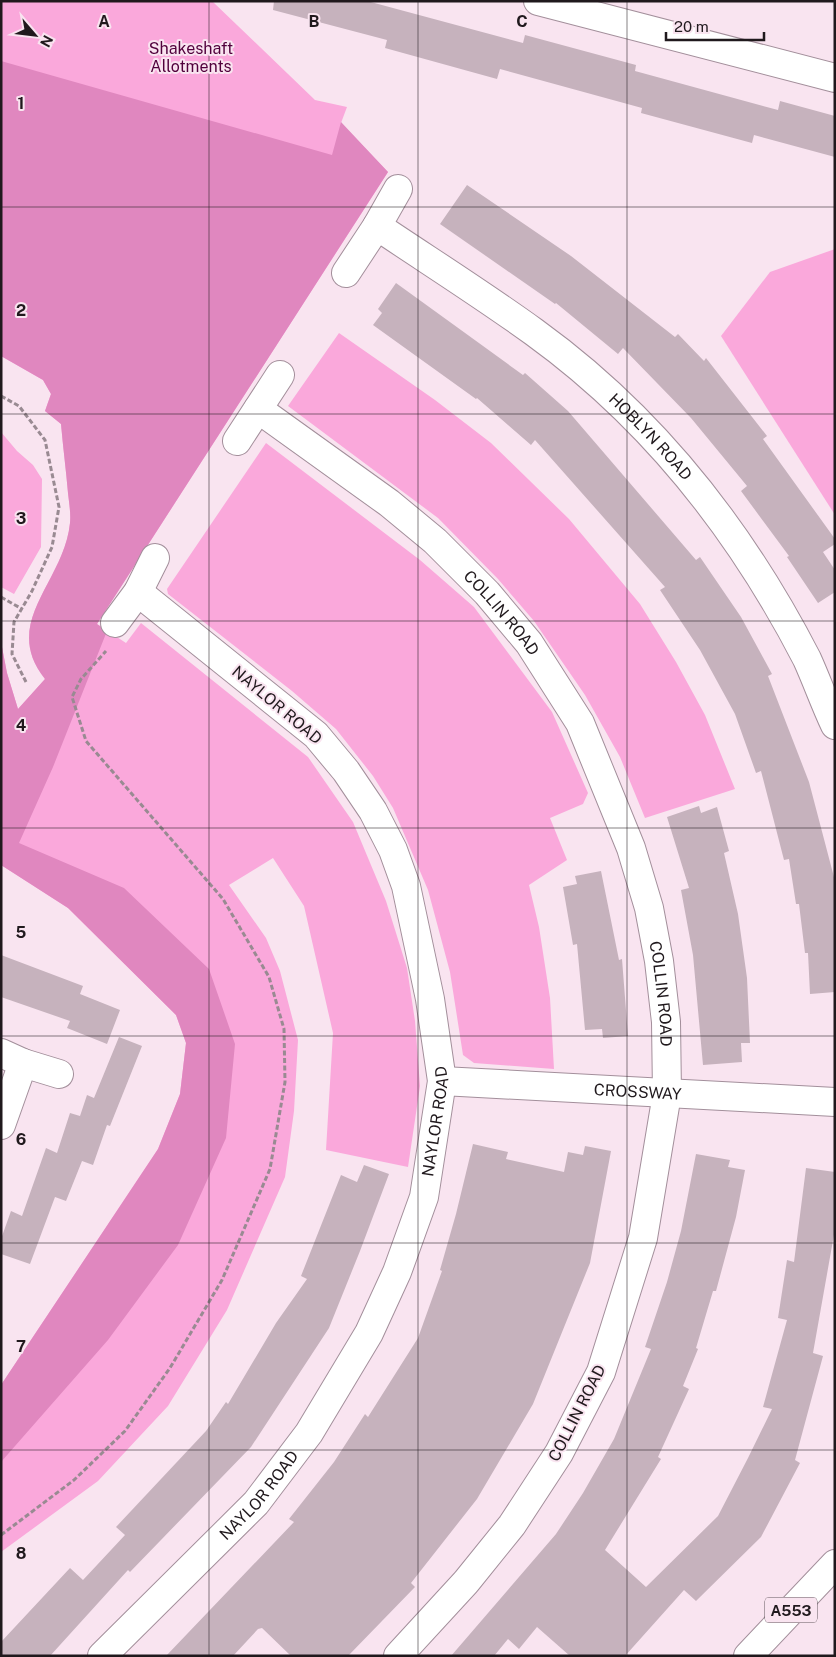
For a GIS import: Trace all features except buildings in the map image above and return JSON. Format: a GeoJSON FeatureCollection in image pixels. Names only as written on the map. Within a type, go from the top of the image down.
{"type":"FeatureCollection","features":[{"type":"Feature","properties":{"kind":"street"},"geometry":{"type":"LineString","coordinates":[[538,1],[835,78]]}},
{"type":"Feature","properties":{"kind":"street"},"geometry":{"type":"LineString","coordinates":[[346,273],[377,226],[398,189]]}},
{"type":"Feature","properties":{"kind":"street","name":"HOBLYN ROAD"},"geometry":{"type":"LineString","coordinates":[[377,226],[535,332],[637,420],[672,456],[738,542],[767,588],[808,661],[835,725]]}},
{"type":"Feature","properties":{"kind":"street"},"geometry":{"type":"LineString","coordinates":[[237,442],[280,375]]}},
{"type":"Feature","properties":{"kind":"street","name":"COLLIN ROAD"},"geometry":{"type":"LineString","coordinates":[[258,409],[389,503],[435,541],[487,593],[529,643],[580,723],[631,848],[648,908],[659,961],[666,1022],[667,1094],[643,1238],[601,1372],[559,1453],[512,1525],[466,1582],[398,1656]]}},
{"type":"Feature","properties":{"kind":"street"},"geometry":{"type":"LineString","coordinates":[[115,623],[138,592],[155,558]]}},
{"type":"Feature","properties":{"kind":"street","name":"NAYLOR ROAD"},"geometry":{"type":"LineString","coordinates":[[102,1656],[256,1503],[309,1433],[364,1341],[397,1272],[424,1197],[442,1081],[430,999],[406,886],[393,850],[373,810],[346,771],[316,735],[138,592]]}},
{"type":"Feature","properties":{"kind":"street"},"geometry":{"type":"LineString","coordinates":[[1,1125],[12,1058],[59,1074]]}},
{"type":"Feature","properties":{"kind":"street","name":"CROSSWAY"},"geometry":{"type":"LineString","coordinates":[[442,1081],[835,1102]]}},
{"type":"Feature","properties":{"kind":"street","name":"A553"},"geometry":{"type":"LineString","coordinates":[[748,1656],[835,1564]]}},
{"type":"Feature","properties":{"kind":"path"},"geometry":{"type":"LineString","coordinates":[[1,396],[19,406],[45,440],[59,507],[52,548],[14,622],[12,654],[27,684]]}},
{"type":"Feature","properties":{"kind":"path"},"geometry":{"type":"LineString","coordinates":[[1,597],[22,609]]}},
{"type":"Feature","properties":{"kind":"path"},"geometry":{"type":"LineString","coordinates":[[1,1535],[74,1480],[125,1431],[170,1368],[222,1280],[270,1169],[285,1082],[284,1029],[264,969],[223,899],[86,741],[72,697],[81,679],[113,644],[115,623]]}},
{"type":"Feature","properties":{"kind":"green space","name":"Shakeshaft Allotments"},"geometry":{"type":"Polygon","coordinates":[[[1,1],[212,1],[315,100],[347,107],[341,123],[388,172],[97,624],[126,643],[141,623],[308,757],[353,822],[386,901],[407,968],[415,1021],[420,1086],[408,1167],[326,1150],[333,1033],[304,906],[273,858],[229,885],[266,938],[280,971],[298,1040],[294,1111],[285,1177],[227,1310],[168,1406],[98,1481],[1,1552],[1,1385],[158,1149],[180,1094],[186,1043],[176,1015],[68,908],[1,865],[1,642],[7,673],[18,709],[45,679],[33,658],[29,639],[32,620],[38,602],[65,545],[70,516],[61,424],[45,411],[51,394],[43,380],[1,356],[1,1]]]}},
{"type":"Feature","properties":{"kind":"green space"},"geometry":{"type":"Polygon","coordinates":[[[835,249],[835,515],[721,336],[770,272],[835,249]]]}},
{"type":"Feature","properties":{"kind":"green space"},"geometry":{"type":"Polygon","coordinates":[[[339,333],[435,400],[491,443],[569,519],[640,604],[676,662],[705,715],[735,789],[645,818],[620,757],[585,695],[534,621],[498,579],[438,518],[288,406],[339,333]]]}},
{"type":"Feature","properties":{"kind":"green space"},"geometry":{"type":"Polygon","coordinates":[[[1,432],[17,451],[33,465],[42,479],[41,547],[14,594],[1,587],[1,432]]]}},
{"type":"Feature","properties":{"kind":"green space"},"geometry":{"type":"Polygon","coordinates":[[[266,443],[420,560],[474,607],[552,712],[588,793],[583,804],[550,818],[567,860],[529,885],[539,927],[550,998],[554,1069],[474,1063],[463,1055],[450,972],[428,890],[393,808],[373,776],[336,729],[292,691],[168,594],[167,589],[266,443]]]}},
{"type":"Feature","properties":{"kind":"shaded area"},"geometry":{"type":"Polygon","coordinates":[[[1,61],[332,155],[341,122],[388,172],[97,624],[107,631],[53,767],[19,843],[124,888],[209,969],[235,1044],[226,1138],[178,1245],[108,1340],[1,1462],[1,1385],[158,1149],[180,1094],[186,1043],[176,1015],[68,908],[1,865],[1,642],[7,673],[18,709],[45,679],[33,658],[29,639],[32,620],[38,602],[65,545],[70,516],[61,424],[45,411],[51,394],[43,380],[1,356],[1,61]]]}}]}
